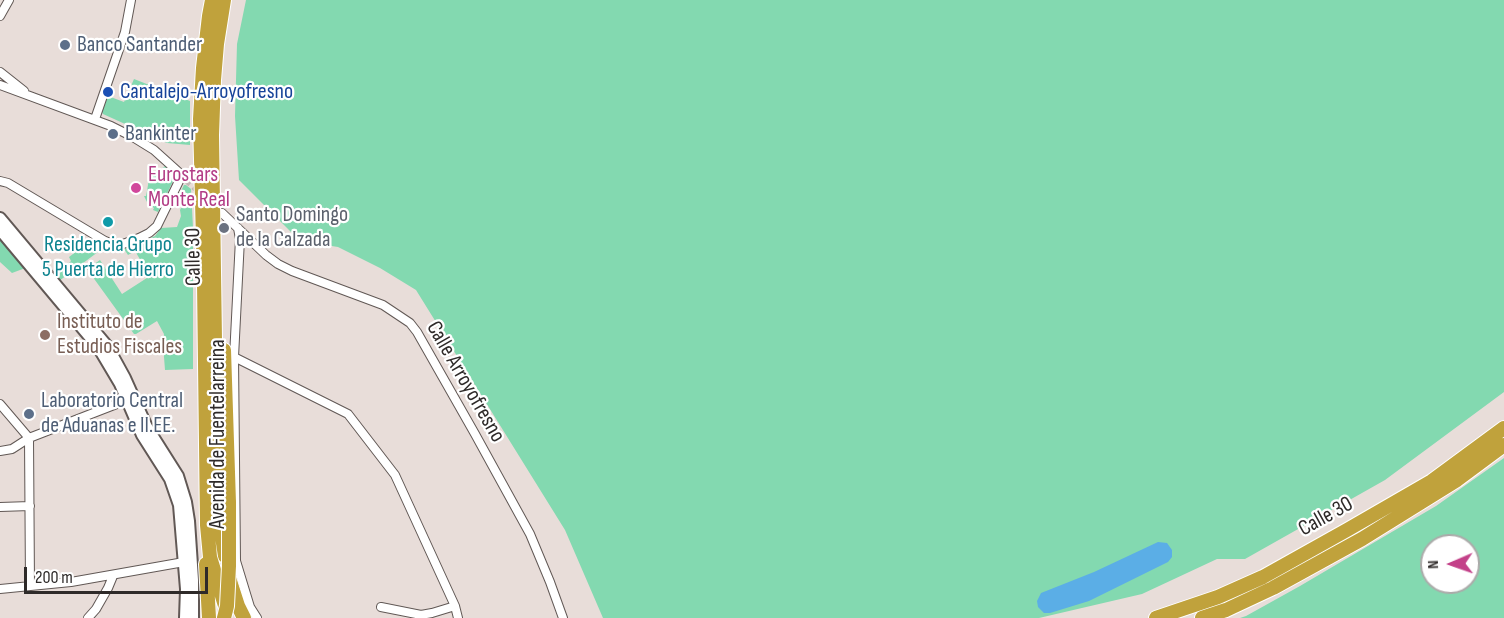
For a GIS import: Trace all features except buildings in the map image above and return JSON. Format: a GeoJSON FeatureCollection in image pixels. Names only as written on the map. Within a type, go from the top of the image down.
{"type":"FeatureCollection","features":[{"type":"Feature","properties":{"kind":"highway","name":"Calle 30"},"geometry":{"type":"LineString","coordinates":[[212,0],[203,69],[200,119],[207,535],[213,566],[230,618]]}},
{"type":"Feature","properties":{"kind":"highway","name":"Calle 30"},"geometry":{"type":"LineString","coordinates":[[224,0],[217,44],[212,135],[218,210],[217,476],[219,518],[229,577],[244,618]]}},
{"type":"Feature","properties":{"kind":"highway"},"geometry":{"type":"LineString","coordinates":[[218,210],[229,502],[229,566],[227,606],[224,618]]}},
{"type":"Feature","properties":{"kind":"highway","name":"Calle 30"},"geometry":{"type":"LineString","coordinates":[[1156,618],[1218,597],[1263,577],[1432,481],[1504,428]]}},
{"type":"Feature","properties":{"kind":"highway","name":"Calle 30"},"geometry":{"type":"LineString","coordinates":[[1202,618],[1226,610],[1273,588],[1362,539],[1457,480],[1504,445]]}},
{"type":"Feature","properties":{"kind":"highway"},"geometry":{"type":"LineString","coordinates":[[1457,480],[1476,474],[1504,454]]}},
{"type":"Feature","properties":{"kind":"highway"},"geometry":{"type":"LineString","coordinates":[[207,535],[205,558],[209,618]]}},
{"type":"Feature","properties":{"kind":"main road"},"geometry":{"type":"LineString","coordinates":[[0,218],[108,347],[147,427],[178,476],[189,521],[194,594],[193,618]]}},
{"type":"Feature","properties":{"kind":"main road"},"geometry":{"type":"LineString","coordinates":[[0,230],[92,338],[113,370],[142,435],[174,489],[179,505],[184,562],[185,618]]}},
{"type":"Feature","properties":{"kind":"street"},"geometry":{"type":"LineString","coordinates":[[0,15],[9,0]]}},
{"type":"Feature","properties":{"kind":"street"},"geometry":{"type":"LineString","coordinates":[[95,119],[125,32],[131,0]]}},
{"type":"Feature","properties":{"kind":"street"},"geometry":{"type":"LineString","coordinates":[[2,74],[32,98]]}},
{"type":"Feature","properties":{"kind":"street"},"geometry":{"type":"LineString","coordinates":[[0,181],[8,183],[115,245],[139,238],[157,226],[184,176],[154,150],[133,136],[95,119],[0,85],[3,82],[2,74]]}},
{"type":"Feature","properties":{"kind":"street","name":"Calle Arroyofresno"},"geometry":{"type":"LineString","coordinates":[[218,210],[278,264],[383,305],[410,323],[423,342],[530,534],[563,618]]}},
{"type":"Feature","properties":{"kind":"street","name":"Avenida de Fuentelarreina"},"geometry":{"type":"LineString","coordinates":[[238,228],[234,357],[236,561],[250,607],[257,618]]}},
{"type":"Feature","properties":{"kind":"street"},"geometry":{"type":"LineString","coordinates":[[239,246],[246,237]]}},
{"type":"Feature","properties":{"kind":"street"},"geometry":{"type":"LineString","coordinates":[[234,357],[348,414],[395,475],[455,606],[458,618]]}},
{"type":"Feature","properties":{"kind":"street"},"geometry":{"type":"LineString","coordinates":[[0,451],[12,449],[29,438],[127,400]]}},
{"type":"Feature","properties":{"kind":"street"},"geometry":{"type":"LineString","coordinates":[[0,404],[29,438],[30,586]]}},
{"type":"Feature","properties":{"kind":"street"},"geometry":{"type":"LineString","coordinates":[[0,507],[30,506]]}},
{"type":"Feature","properties":{"kind":"street"},"geometry":{"type":"LineString","coordinates":[[0,590],[113,576],[184,562]]}},
{"type":"Feature","properties":{"kind":"street"},"geometry":{"type":"LineString","coordinates":[[88,618],[96,609],[113,576]]}},
{"type":"Feature","properties":{"kind":"street"},"geometry":{"type":"LineString","coordinates":[[381,607],[421,615],[455,606]]}},
{"type":"Feature","properties":{"kind":"green space"},"geometry":{"type":"Polygon","coordinates":[[[246,0],[1504,0],[1504,392],[1385,480],[1245,559],[1217,559],[1142,594],[1039,618],[603,618],[565,530],[416,290],[380,268],[338,247],[313,243],[296,237],[239,180],[235,116],[237,44],[246,0]]]}},
{"type":"Feature","properties":{"kind":"green space"},"geometry":{"type":"Polygon","coordinates":[[[134,79],[190,101],[190,145],[167,143],[103,114],[108,96],[124,102],[134,79]]]}},
{"type":"Feature","properties":{"kind":"green space"},"geometry":{"type":"Polygon","coordinates":[[[165,166],[175,177],[158,212],[153,210],[154,208],[148,204],[144,196],[146,196],[149,179],[165,166]]]}},
{"type":"Feature","properties":{"kind":"green space"},"geometry":{"type":"Polygon","coordinates":[[[184,185],[191,189],[193,228],[193,369],[165,370],[164,334],[157,321],[134,334],[87,269],[100,260],[122,294],[150,276],[135,251],[128,255],[124,249],[155,236],[161,228],[177,227],[182,206],[179,195],[184,185]]]}},
{"type":"Feature","properties":{"kind":"green space"},"geometry":{"type":"Polygon","coordinates":[[[0,233],[28,267],[12,273],[0,262],[0,233]]]}},
{"type":"Feature","properties":{"kind":"green space"},"geometry":{"type":"Polygon","coordinates":[[[95,240],[106,246],[59,281],[55,278],[71,261],[69,257],[81,248],[85,253],[95,240]]]}},
{"type":"Feature","properties":{"kind":"green space"},"geometry":{"type":"Polygon","coordinates":[[[1504,458],[1504,618],[1240,618],[1300,586],[1436,506],[1504,458]]]}},
{"type":"Feature","properties":{"kind":"water"},"geometry":{"type":"Polygon","coordinates":[[[1158,542],[1167,543],[1172,550],[1172,557],[1168,562],[1089,601],[1050,613],[1044,613],[1038,607],[1037,601],[1041,593],[1094,572],[1158,542]]]}},
{"type":"Feature","properties":{"kind":"tunnel"},"geometry":{"type":"LineString","coordinates":[[185,178],[202,193]]}},
{"type":"Feature","properties":{"kind":"place","name":"Banco Santander"},"geometry":{"type":"Point","coordinates":[65,45]}},
{"type":"Feature","properties":{"kind":"place","name":"Cantalejo-Arroyofresno"},"geometry":{"type":"Point","coordinates":[108,92]}},
{"type":"Feature","properties":{"kind":"place","name":"Bankinter"},"geometry":{"type":"Point","coordinates":[113,134]}},
{"type":"Feature","properties":{"kind":"place","name":"Eurostars Monte Real"},"geometry":{"type":"Point","coordinates":[136,188]}},
{"type":"Feature","properties":{"kind":"place","name":"Residencia Grupo 5 Puerta de Hierro"},"geometry":{"type":"Point","coordinates":[108,222]}},
{"type":"Feature","properties":{"kind":"place","name":"Santo Domingo de la Calzada"},"geometry":{"type":"Point","coordinates":[224,228]}},
{"type":"Feature","properties":{"kind":"place","name":"Instituto de Estudios Fiscales"},"geometry":{"type":"Point","coordinates":[45,335]}},
{"type":"Feature","properties":{"kind":"place","name":"Laboratorio Central de Aduanas e II.EE."},"geometry":{"type":"Point","coordinates":[29,414]}}]}
